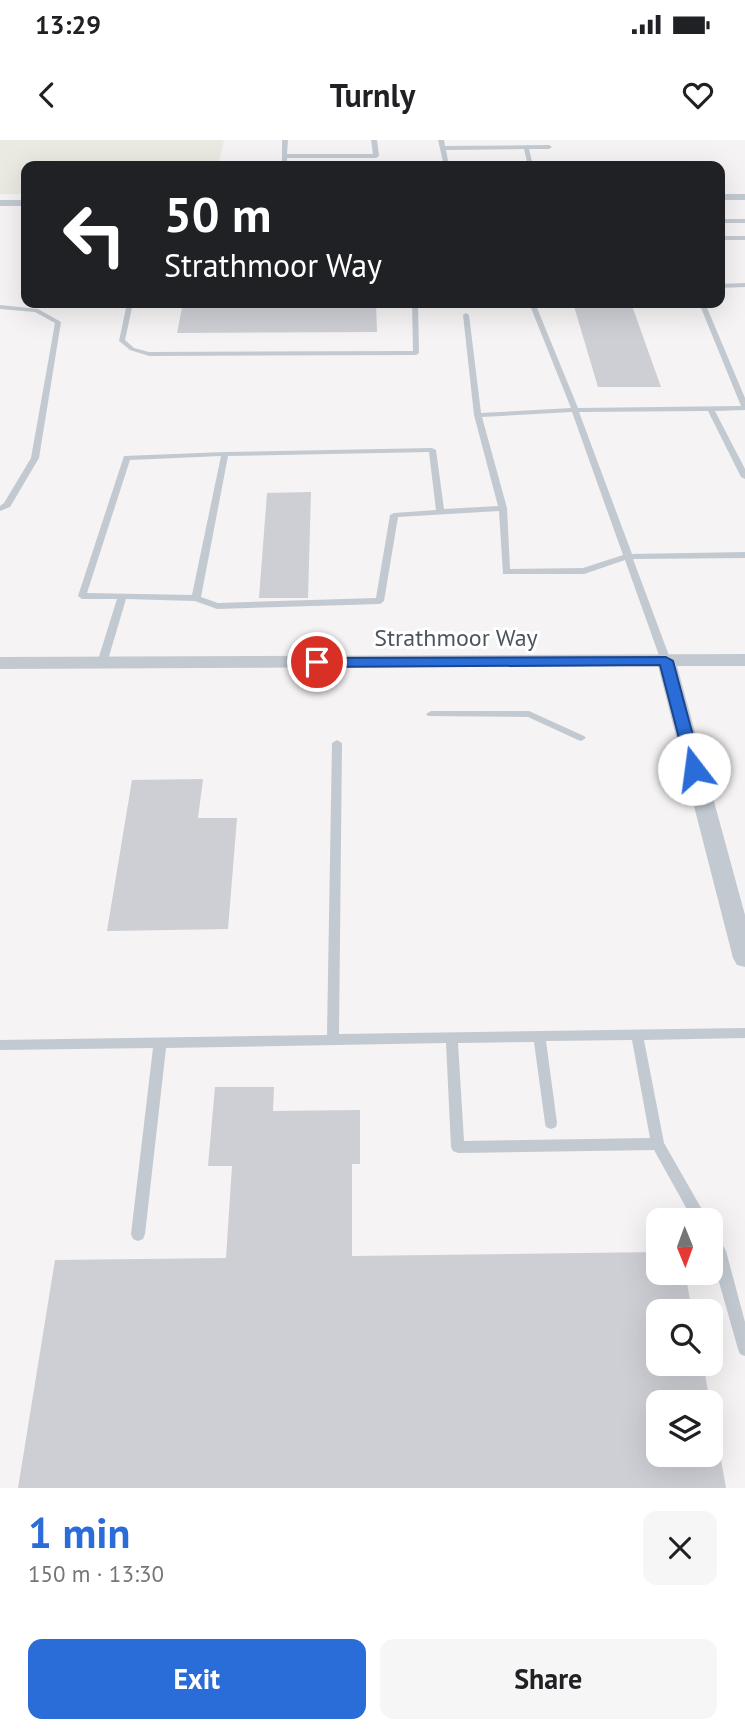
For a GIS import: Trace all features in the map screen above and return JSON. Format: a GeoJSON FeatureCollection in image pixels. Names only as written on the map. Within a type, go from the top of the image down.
{"type":"FeatureCollection","features":[{"type":"Feature","properties":{"kind":"street"},"geometry":{"type":"LineString","coordinates":[[725,197],[745,197]]}},
{"type":"Feature","properties":{"kind":"street"},"geometry":{"type":"LineString","coordinates":[[0,203],[21,203]]}},
{"type":"Feature","properties":{"kind":"street","name":"Strathmoor Way"},"geometry":{"type":"LineString","coordinates":[[0,663],[745,660]]}},
{"type":"Feature","properties":{"kind":"street"},"geometry":{"type":"LineString","coordinates":[[666,661],[745,958]]}},
{"type":"Feature","properties":{"kind":"lane"},"geometry":{"type":"LineString","coordinates":[[284,161],[285,140]]}},
{"type":"Feature","properties":{"kind":"lane"},"geometry":{"type":"LineString","coordinates":[[284,156],[376,156],[374,140]]}},
{"type":"Feature","properties":{"kind":"lane"},"geometry":{"type":"LineString","coordinates":[[441,140],[445,161]]}},
{"type":"Feature","properties":{"kind":"lane"},"geometry":{"type":"LineString","coordinates":[[546,140],[555,161]]}},
{"type":"Feature","properties":{"kind":"lane"},"geometry":{"type":"LineString","coordinates":[[526,147],[530,161]]}},
{"type":"Feature","properties":{"kind":"lane"},"geometry":{"type":"LineString","coordinates":[[443,148],[549,147]]}},
{"type":"Feature","properties":{"kind":"lane"},"geometry":{"type":"LineString","coordinates":[[725,221],[745,221]]}},
{"type":"Feature","properties":{"kind":"lane"},"geometry":{"type":"LineString","coordinates":[[725,239],[745,238]]}},
{"type":"Feature","properties":{"kind":"lane"},"geometry":{"type":"LineString","coordinates":[[725,286],[745,285]]}},
{"type":"Feature","properties":{"kind":"lane"},"geometry":{"type":"LineString","coordinates":[[0,307],[36,310],[58,322],[35,458],[7,505],[0,509]]}},
{"type":"Feature","properties":{"kind":"lane"},"geometry":{"type":"LineString","coordinates":[[129,308],[122,341],[132,349],[149,354],[416,353],[415,308]]}},
{"type":"Feature","properties":{"kind":"lane"},"geometry":{"type":"LineString","coordinates":[[534,308],[575,410],[666,661]]}},
{"type":"Feature","properties":{"kind":"lane"},"geometry":{"type":"LineString","coordinates":[[478,415],[745,407],[704,308]]}},
{"type":"Feature","properties":{"kind":"lane"},"geometry":{"type":"LineString","coordinates":[[466,315],[478,415],[503,508],[506,572],[584,571],[627,556],[745,555]]}},
{"type":"Feature","properties":{"kind":"lane"},"geometry":{"type":"LineString","coordinates":[[710,408],[745,477]]}},
{"type":"Feature","properties":{"kind":"lane"},"geometry":{"type":"LineString","coordinates":[[440,512],[432,450],[127,458],[82,596],[196,597],[217,606],[380,601],[394,515],[503,508]]}},
{"type":"Feature","properties":{"kind":"lane"},"geometry":{"type":"LineString","coordinates":[[196,597],[225,454]]}},
{"type":"Feature","properties":{"kind":"lane"},"geometry":{"type":"LineString","coordinates":[[102,663],[122,597]]}},
{"type":"Feature","properties":{"kind":"lane"},"geometry":{"type":"LineString","coordinates":[[431,714],[529,713],[581,738]]}},
{"type":"Feature","properties":{"kind":"lane"},"geometry":{"type":"LineString","coordinates":[[333,1040],[337,743]]}},
{"type":"Feature","properties":{"kind":"lane"},"geometry":{"type":"LineString","coordinates":[[0,1045],[745,1033]]}},
{"type":"Feature","properties":{"kind":"lane"},"geometry":{"type":"LineString","coordinates":[[637,1035],[658,1144],[694,1208]]}},
{"type":"Feature","properties":{"kind":"lane"},"geometry":{"type":"LineString","coordinates":[[539,1037],[551,1123]]}},
{"type":"Feature","properties":{"kind":"lane"},"geometry":{"type":"LineString","coordinates":[[452,1038],[458,1147],[658,1144]]}},
{"type":"Feature","properties":{"kind":"lane"},"geometry":{"type":"LineString","coordinates":[[138,1234],[160,1042]]}},
{"type":"Feature","properties":{"kind":"lane"},"geometry":{"type":"LineString","coordinates":[[723,1266],[745,1349]]}},
{"type":"Feature","properties":{"kind":"shaded area"},"geometry":{"type":"Polygon","coordinates":[[[0,140],[224,140],[219,161],[21,161],[21,194],[0,194],[0,140]]]}},
{"type":"Feature","properties":{"kind":"building"},"geometry":{"type":"Polygon","coordinates":[[[182,308],[376,308],[377,332],[177,333],[182,308]]]}},
{"type":"Feature","properties":{"kind":"building"},"geometry":{"type":"Polygon","coordinates":[[[574,308],[633,308],[661,387],[598,387],[574,308]]]}},
{"type":"Feature","properties":{"kind":"building"},"geometry":{"type":"Polygon","coordinates":[[[311,492],[308,598],[259,598],[267,493],[311,492]]]}},
{"type":"Feature","properties":{"kind":"building"},"geometry":{"type":"Polygon","coordinates":[[[203,779],[198,818],[237,818],[228,929],[107,931],[132,780],[203,779]]]}},
{"type":"Feature","properties":{"kind":"building"},"geometry":{"type":"Polygon","coordinates":[[[215,1087],[274,1087],[273,1111],[360,1110],[360,1164],[352,1164],[352,1256],[646,1252],[646,1285],[687,1285],[690,1299],[646,1299],[646,1376],[705,1376],[708,1390],[646,1390],[646,1467],[722,1467],[726,1488],[18,1488],[55,1260],[226,1258],[232,1166],[208,1166],[215,1087]]]}},
{"type":"Feature","properties":{"kind":"route"},"geometry":{"type":"LineString","coordinates":[[317,662],[666,661],[694,769]]}}]}
